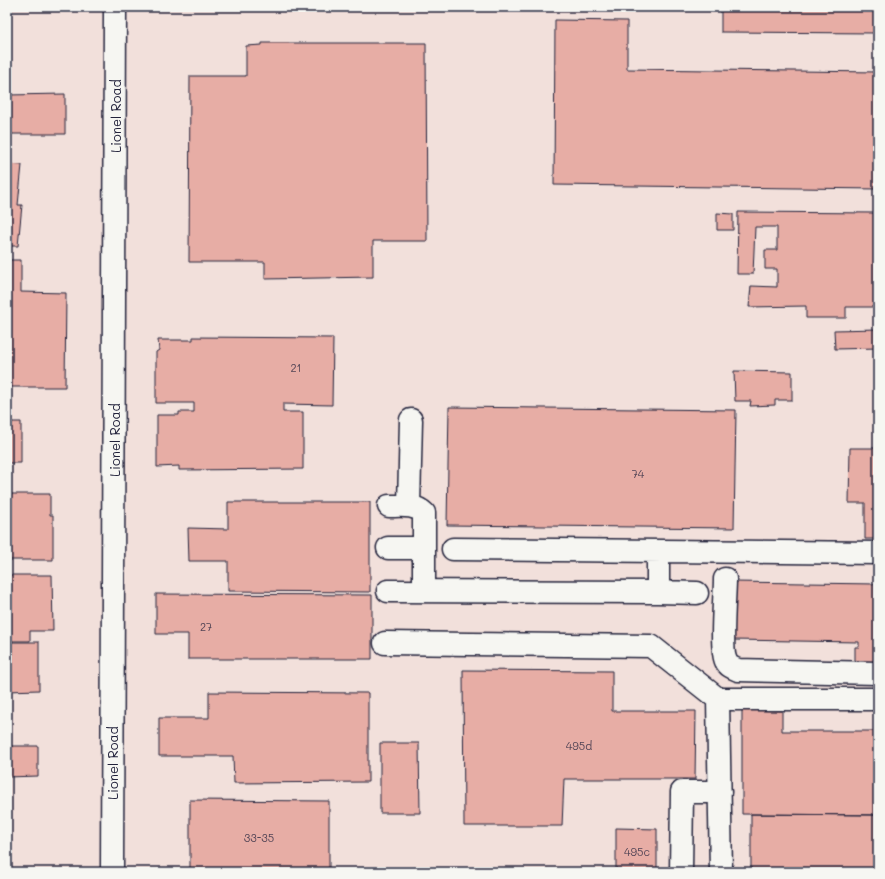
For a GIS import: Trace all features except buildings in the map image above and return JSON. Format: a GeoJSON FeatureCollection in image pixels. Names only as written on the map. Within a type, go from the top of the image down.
{"type":"FeatureCollection","features":[{"type":"Feature","properties":{"kind":"street","name":"Lionel Road"},"geometry":{"type":"LineString","coordinates":[[112,872],[115,7]]}},
{"type":"Feature","properties":{"kind":"street"},"geometry":{"type":"LineString","coordinates":[[411,420],[399,506],[419,508],[424,512],[424,591]]}},
{"type":"Feature","properties":{"kind":"street"},"geometry":{"type":"LineString","coordinates":[[388,548],[424,548]]}},
{"type":"Feature","properties":{"kind":"street"},"geometry":{"type":"LineString","coordinates":[[453,549],[878,553]]}},
{"type":"Feature","properties":{"kind":"street"},"geometry":{"type":"LineString","coordinates":[[658,550],[658,592]]}},
{"type":"Feature","properties":{"kind":"street"},"geometry":{"type":"LineString","coordinates":[[725,579],[724,650],[726,663],[731,667],[738,670],[878,673]]}},
{"type":"Feature","properties":{"kind":"street"},"geometry":{"type":"LineString","coordinates":[[388,591],[697,593]]}},
{"type":"Feature","properties":{"kind":"street"},"geometry":{"type":"LineString","coordinates":[[385,642],[651,646],[718,699],[878,699]]}},
{"type":"Feature","properties":{"kind":"street"},"geometry":{"type":"LineString","coordinates":[[718,699],[721,872]]}},
{"type":"Feature","properties":{"kind":"street"},"geometry":{"type":"LineString","coordinates":[[681,872],[682,792],[720,792]]}},
{"type":"Feature","properties":{"kind":"shaded area"},"geometry":{"type":"Polygon","coordinates":[[[7,7],[878,7],[878,872],[7,872],[7,7]]]}}]}
